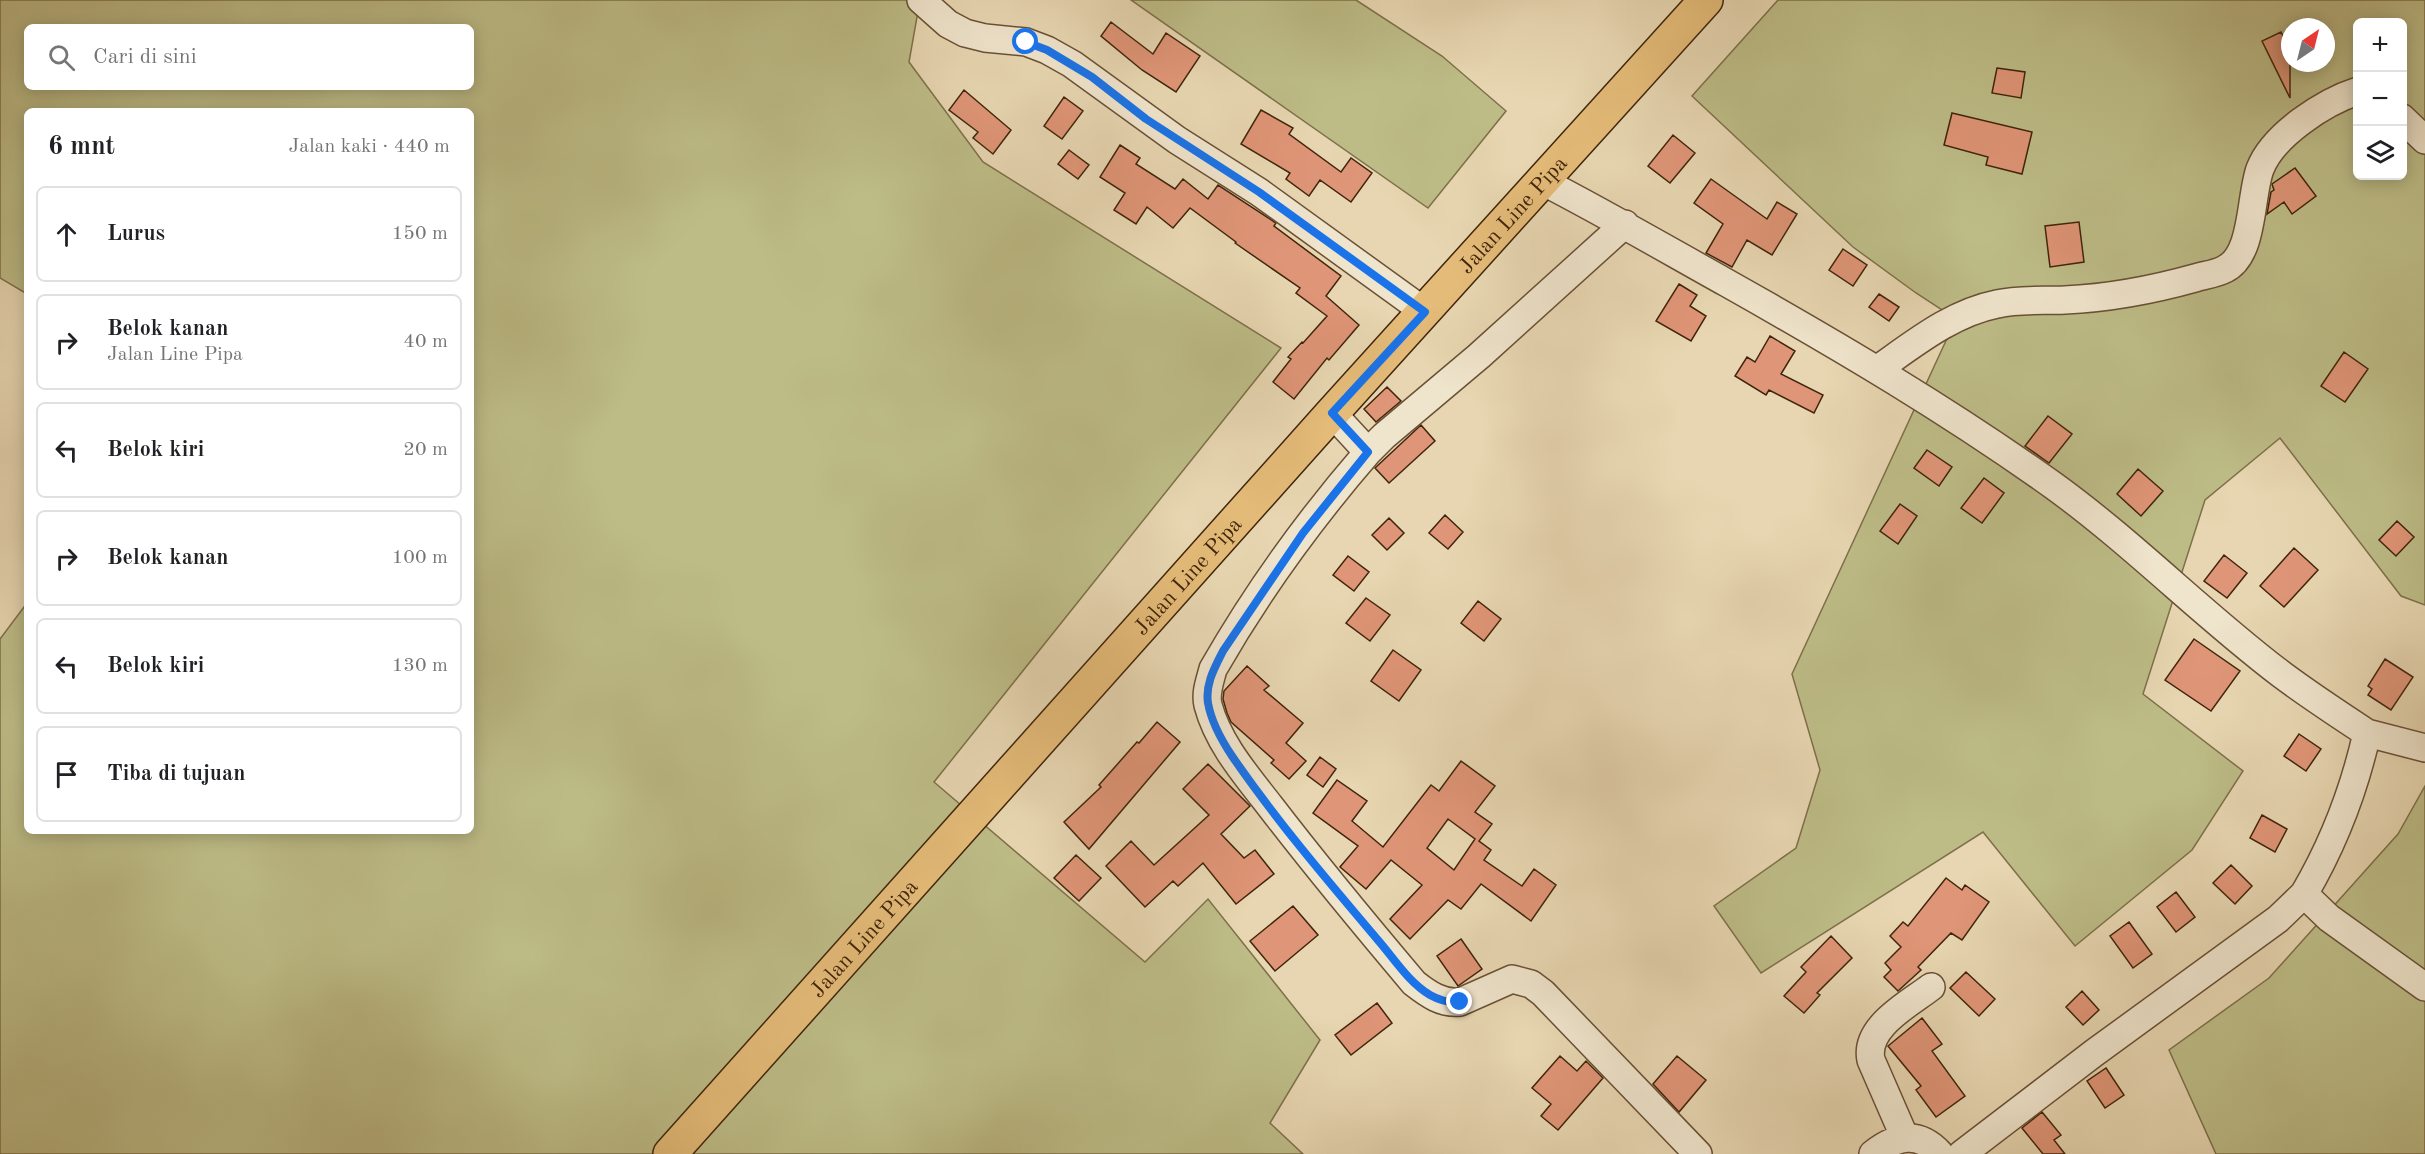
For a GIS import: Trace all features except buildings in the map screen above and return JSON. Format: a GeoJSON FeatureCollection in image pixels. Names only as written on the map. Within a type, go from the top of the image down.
{"type":"FeatureCollection","features":[{"type":"Feature","properties":{"kind":"main road","name":"Jalan Line Pipa"},"geometry":{"type":"LineString","coordinates":[[670,1154],[1332,413],[1544,182],[1706,0]]}},
{"type":"Feature","properties":{"kind":"street"},"geometry":{"type":"LineString","coordinates":[[921,0],[948,24],[965,33],[985,38],[1026,42],[1047,50],[1072,64],[1177,140],[1259,192],[1425,312]]}},
{"type":"Feature","properties":{"kind":"street"},"geometry":{"type":"LineString","coordinates":[[1878,369],[1940,327],[1960,316],[1996,304],[2099,298],[2185,281],[2228,268],[2244,245],[2261,168],[2276,144],[2298,124],[2333,102],[2353,93]]}},
{"type":"Feature","properties":{"kind":"street"},"geometry":{"type":"LineString","coordinates":[[2407,122],[2425,140]]}},
{"type":"Feature","properties":{"kind":"street"},"geometry":{"type":"LineString","coordinates":[[1544,182],[1625,224],[1878,369],[1954,417],[2054,486],[2094,517],[2280,673],[2367,734],[2425,748]]}},
{"type":"Feature","properties":{"kind":"street"},"geometry":{"type":"LineString","coordinates":[[1625,224],[1552,292],[1368,452],[1303,533],[1223,651],[1208,687],[1207,701],[1211,715],[1232,755],[1284,824],[1414,983],[1431,996],[1451,1003],[1460,1002],[1512,979],[1531,984],[1543,993],[1698,1154]]}},
{"type":"Feature","properties":{"kind":"street"},"geometry":{"type":"LineString","coordinates":[[1332,413],[1368,452]]}},
{"type":"Feature","properties":{"kind":"street"},"geometry":{"type":"LineString","coordinates":[[1962,1154],[2094,1053],[2278,919],[2304,894],[2321,865],[2343,818],[2367,734]]}},
{"type":"Feature","properties":{"kind":"street"},"geometry":{"type":"LineString","coordinates":[[2304,894],[2329,918],[2425,987]]}},
{"type":"Feature","properties":{"kind":"street"},"geometry":{"type":"LineString","coordinates":[[1905,1138],[1871,1060],[1869,1047],[1879,1029],[1931,987]]}},
{"type":"Feature","properties":{"kind":"street"},"geometry":{"type":"LineString","coordinates":[[1873,1154],[1888,1142],[1905,1138],[1923,1141],[1940,1154]]}},
{"type":"Feature","properties":{"kind":"shaded area"},"geometry":{"type":"Polygon","coordinates":[[[0,0],[920,0],[909,62],[983,162],[1281,348],[934,782],[1145,962],[1208,899],[1320,1040],[1270,1123],[1303,1154],[0,1154],[0,639],[24,607],[24,834],[474,834],[474,108],[24,108],[24,292],[0,278],[0,0]]]}},
{"type":"Feature","properties":{"kind":"shaded area"},"geometry":{"type":"Polygon","coordinates":[[[1131,0],[1356,0],[1442,56],[1506,111],[1428,208],[1131,0]]]}},
{"type":"Feature","properties":{"kind":"shaded area"},"geometry":{"type":"Polygon","coordinates":[[[1778,0],[2425,0],[2425,605],[2401,596],[2280,438],[2205,500],[2143,694],[2243,771],[2192,850],[2075,946],[1983,832],[1761,973],[1714,906],[1796,848],[1820,770],[1792,674],[1956,319],[1853,247],[1692,96],[1778,0]]]}},
{"type":"Feature","properties":{"kind":"shaded area"},"geometry":{"type":"Polygon","coordinates":[[[2425,786],[2425,1154],[2216,1154],[2169,1050],[2269,978],[2398,834],[2425,786]]]}},
{"type":"Feature","properties":{"kind":"route"},"geometry":{"type":"LineString","coordinates":[[1026,42],[1047,50],[1092,77],[1146,119],[1259,192],[1425,312],[1332,413],[1368,452],[1303,533],[1223,651],[1208,687],[1207,701],[1211,715],[1232,755],[1290,833],[1414,983],[1431,996],[1451,1003],[1460,1002]]}}]}
